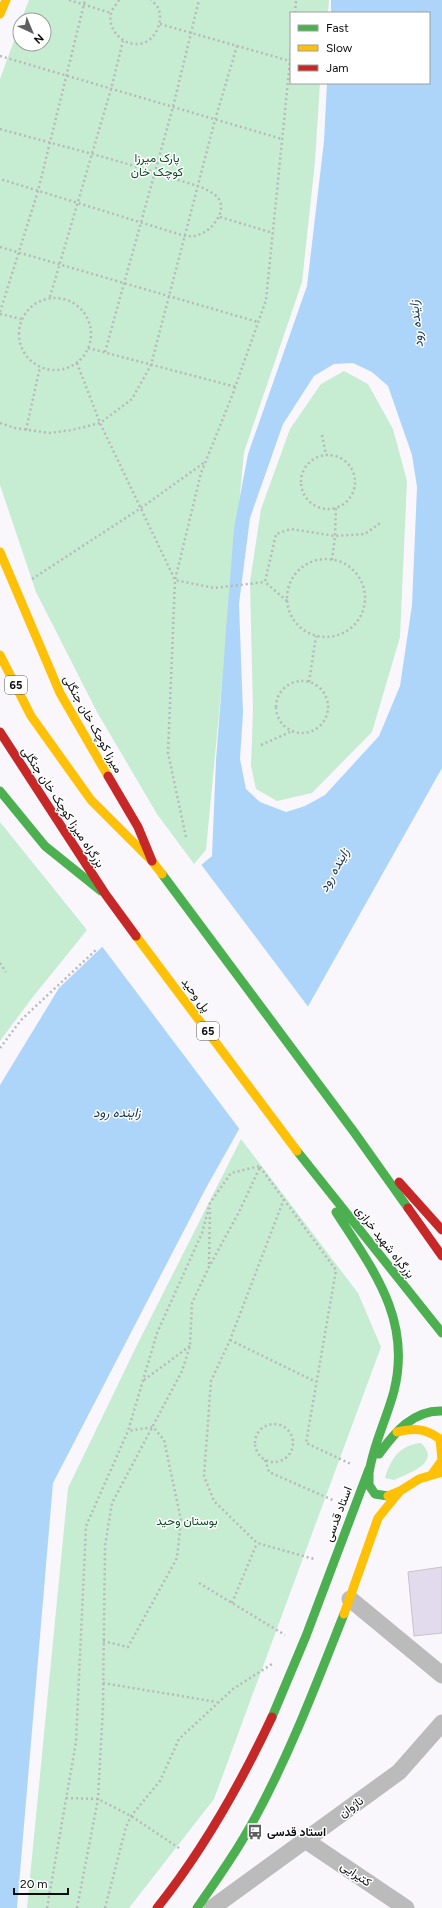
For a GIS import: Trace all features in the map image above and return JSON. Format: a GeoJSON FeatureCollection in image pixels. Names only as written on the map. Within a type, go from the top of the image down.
{"type":"FeatureCollection","features":[{"type":"Feature","properties":{"kind":"main road"},"geometry":{"type":"LineString","coordinates":[[0,14],[6,0]]}},
{"type":"Feature","properties":{"kind":"main road","name":"میرزا کوچک خان جنگلی"},"geometry":{"type":"LineString","coordinates":[[0,552],[60,693],[138,827],[152,862]]}},
{"type":"Feature","properties":{"kind":"main road","name":"بزرگراه میرزا کوچک خان جنگلی"},"geometry":{"type":"LineString","coordinates":[[0,655],[31,716],[91,800],[152,862]]}},
{"type":"Feature","properties":{"kind":"main road","name":"بزرگراه میرزا کوچک خان جنگلی"},"geometry":{"type":"LineString","coordinates":[[0,732],[106,895]]}},
{"type":"Feature","properties":{"kind":"main road"},"geometry":{"type":"LineString","coordinates":[[0,791],[45,846],[106,895]]}},
{"type":"Feature","properties":{"kind":"main road","name":"65"},"geometry":{"type":"LineString","coordinates":[[152,862],[354,1132],[442,1256]]}},
{"type":"Feature","properties":{"kind":"main road","name":"پل وحید"},"geometry":{"type":"LineString","coordinates":[[106,895],[309,1166]]}},
{"type":"Feature","properties":{"kind":"main road"},"geometry":{"type":"LineString","coordinates":[[354,1132],[442,1230]]}},
{"type":"Feature","properties":{"kind":"main road"},"geometry":{"type":"LineString","coordinates":[[309,1166],[378,1281],[391,1310],[398,1337],[399,1361],[391,1400],[368,1470],[369,1485],[375,1494],[386,1496],[400,1491],[432,1474],[442,1472]]}},
{"type":"Feature","properties":{"kind":"main road","name":"بزرگراه شهید خرازی"},"geometry":{"type":"LineString","coordinates":[[309,1166],[442,1333]]}},
{"type":"Feature","properties":{"kind":"main road"},"geometry":{"type":"LineString","coordinates":[[368,1470],[396,1432],[410,1419],[434,1409],[442,1411]]}},
{"type":"Feature","properties":{"kind":"main road"},"geometry":{"type":"LineString","coordinates":[[396,1432],[416,1427],[428,1431],[440,1439],[442,1460],[432,1474]]}},
{"type":"Feature","properties":{"kind":"main road","name":"استاد قدسی"},"geometry":{"type":"LineString","coordinates":[[157,1908],[194,1859],[230,1800],[266,1730],[302,1645],[352,1509],[368,1470]]}},
{"type":"Feature","properties":{"kind":"main road"},"geometry":{"type":"LineString","coordinates":[[197,1908],[220,1875],[256,1816],[295,1736],[350,1599],[378,1518],[400,1491]]}},
{"type":"Feature","properties":{"kind":"street"},"geometry":{"type":"LineString","coordinates":[[350,1599],[442,1675]]}},
{"type":"Feature","properties":{"kind":"street","name":"ناژوان"},"geometry":{"type":"LineString","coordinates":[[216,1907],[398,1772],[442,1723]]}},
{"type":"Feature","properties":{"kind":"street","name":"کتیرایی"},"geometry":{"type":"LineString","coordinates":[[305,1840],[406,1908]]}},
{"type":"Feature","properties":{"kind":"path"},"geometry":{"type":"LineString","coordinates":[[69,0],[111,13]]}},
{"type":"Feature","properties":{"kind":"path"},"geometry":{"type":"LineString","coordinates":[[21,319],[0,313],[20,253],[38,191],[85,0]]}},
{"type":"Feature","properties":{"kind":"path"},"geometry":{"type":"LineString","coordinates":[[119,0],[111,13],[112,29],[123,40],[138,44],[152,38],[160,24],[159,9],[151,0]]}},
{"type":"Feature","properties":{"kind":"path"},"geometry":{"type":"LineString","coordinates":[[105,352],[173,107],[200,0]]}},
{"type":"Feature","properties":{"kind":"path"},"geometry":{"type":"LineString","coordinates":[[295,12],[296,0]]}},
{"type":"Feature","properties":{"kind":"path"},"geometry":{"type":"LineString","coordinates":[[160,24],[290,61],[266,300],[236,387],[202,473],[175,580],[168,753],[186,837]]}},
{"type":"Feature","properties":{"kind":"path"},"geometry":{"type":"LineString","coordinates":[[50,297],[111,89],[123,40]]}},
{"type":"Feature","properties":{"kind":"path"},"geometry":{"type":"LineString","coordinates":[[0,423],[26,430],[49,433],[72,430],[100,423],[132,399],[151,364],[215,120],[237,46]]}},
{"type":"Feature","properties":{"kind":"path"},"geometry":{"type":"LineString","coordinates":[[0,56],[282,140]]}},
{"type":"Feature","properties":{"kind":"path"},"geometry":{"type":"LineString","coordinates":[[0,129],[155,172],[198,187],[216,195],[221,204],[220,217],[210,229],[196,237],[185,236],[0,179]]}},
{"type":"Feature","properties":{"kind":"path"},"geometry":{"type":"LineString","coordinates":[[220,217],[272,233]]}},
{"type":"Feature","properties":{"kind":"path"},"geometry":{"type":"LineString","coordinates":[[0,247],[258,322]]}},
{"type":"Feature","properties":{"kind":"path"},"geometry":{"type":"LineString","coordinates":[[50,297],[69,300],[84,311],[91,329],[88,348],[76,363],[59,370],[40,367],[25,356],[20,344],[18,338],[21,319],[33,304],[50,297]]}},
{"type":"Feature","properties":{"kind":"path"},"geometry":{"type":"LineString","coordinates":[[88,348],[236,387]]}},
{"type":"Feature","properties":{"kind":"path"},"geometry":{"type":"LineString","coordinates":[[76,363],[100,423],[175,580]]}},
{"type":"Feature","properties":{"kind":"path"},"geometry":{"type":"LineString","coordinates":[[26,430],[40,367]]}},
{"type":"Feature","properties":{"kind":"path"},"geometry":{"type":"LineString","coordinates":[[322,435],[326,455]]}},
{"type":"Feature","properties":{"kind":"path"},"geometry":{"type":"LineString","coordinates":[[326,455],[342,459],[351,468],[355,480],[354,489],[350,497],[344,503],[336,507],[327,508],[310,502],[304,494],[301,486],[301,477],[305,468],[318,456],[326,455]]}},
{"type":"Feature","properties":{"kind":"path"},"geometry":{"type":"LineString","coordinates":[[15,590],[141,508],[206,461]]}},
{"type":"Feature","properties":{"kind":"path"},"geometry":{"type":"LineString","coordinates":[[332,560],[336,536],[336,507]]}},
{"type":"Feature","properties":{"kind":"path"},"geometry":{"type":"LineString","coordinates":[[265,582],[276,534],[291,529],[336,536],[365,534],[380,524]]}},
{"type":"Feature","properties":{"kind":"path"},"geometry":{"type":"LineString","coordinates":[[320,560],[332,560],[344,564],[354,572],[361,582],[365,595],[364,608],[358,620],[349,629],[338,636],[316,636],[300,628],[292,618],[287,601],[287,594],[290,582],[298,572],[308,564],[320,560]]}},
{"type":"Feature","properties":{"kind":"path"},"geometry":{"type":"LineString","coordinates":[[175,580],[214,588],[265,582],[287,601]]}},
{"type":"Feature","properties":{"kind":"path"},"geometry":{"type":"LineString","coordinates":[[309,682],[316,636]]}},
{"type":"Feature","properties":{"kind":"path"},"geometry":{"type":"LineString","coordinates":[[301,681],[309,682],[317,685],[328,699],[328,717],[316,730],[308,734],[299,734],[290,731],[283,726],[278,718],[276,710],[277,702],[280,694],[289,685],[301,681]]}},
{"type":"Feature","properties":{"kind":"path"},"geometry":{"type":"LineString","coordinates":[[261,745],[290,731]]}},
{"type":"Feature","properties":{"kind":"path"},"geometry":{"type":"LineString","coordinates":[[0,1048],[21,1020],[97,949]]}},
{"type":"Feature","properties":{"kind":"path"},"geometry":{"type":"LineString","coordinates":[[0,963],[6,972]]}},
{"type":"Feature","properties":{"kind":"path"},"geometry":{"type":"LineString","coordinates":[[260,1166],[336,1270],[306,1443],[368,1470]]}},
{"type":"Feature","properties":{"kind":"path"},"geometry":{"type":"LineString","coordinates":[[47,1908],[76,1742],[86,1526],[128,1431],[157,1333],[202,1234],[210,1203],[231,1173],[260,1166]]}},
{"type":"Feature","properties":{"kind":"path"},"geometry":{"type":"LineString","coordinates":[[77,1908],[98,1799],[103,1683],[106,1546],[112,1503],[182,1371],[190,1346],[192,1303],[209,1267],[239,1212],[260,1166]]}},
{"type":"Feature","properties":{"kind":"path"},"geometry":{"type":"LineString","coordinates":[[284,1199],[230,1340],[211,1381],[204,1476],[214,1501],[257,1543],[332,1564]]}},
{"type":"Feature","properties":{"kind":"path"},"geometry":{"type":"LineString","coordinates":[[209,1267],[210,1203]]}},
{"type":"Feature","properties":{"kind":"path"},"geometry":{"type":"LineString","coordinates":[[230,1340],[316,1382]]}},
{"type":"Feature","properties":{"kind":"path"},"geometry":{"type":"LineString","coordinates":[[143,1380],[190,1346]]}},
{"type":"Feature","properties":{"kind":"path"},"geometry":{"type":"LineString","coordinates":[[265,1460],[272,1462],[285,1459],[293,1447],[291,1433],[280,1424],[266,1426],[257,1435],[256,1449],[265,1460],[269,1472],[352,1509]]}},
{"type":"Feature","properties":{"kind":"path"},"geometry":{"type":"LineString","coordinates":[[128,1431],[153,1427]]}},
{"type":"Feature","properties":{"kind":"path"},"geometry":{"type":"LineString","coordinates":[[103,1641],[128,1647],[177,1558],[181,1520],[164,1440],[153,1427]]}},
{"type":"Feature","properties":{"kind":"path"},"geometry":{"type":"LineString","coordinates":[[232,1603],[257,1543]]}},
{"type":"Feature","properties":{"kind":"path"},"geometry":{"type":"LineString","coordinates":[[199,1583],[302,1645]]}},
{"type":"Feature","properties":{"kind":"path"},"geometry":{"type":"LineString","coordinates":[[105,1908],[126,1827],[131,1816],[160,1781],[179,1739],[233,1689],[277,1661]]}},
{"type":"Feature","properties":{"kind":"path"},"geometry":{"type":"LineString","coordinates":[[103,1683],[218,1702]]}},
{"type":"Feature","properties":{"kind":"path"},"geometry":{"type":"LineString","coordinates":[[66,1798],[98,1799],[131,1816],[194,1859]]}},
{"type":"Feature","properties":{"kind":"green space","name":"پارک میرزا کوچک خان"},"geometry":{"type":"Polygon","coordinates":[[[29,0],[329,0],[328,12],[290,12],[290,84],[320,84],[315,162],[302,282],[244,452],[206,850],[194,864],[157,814],[97,712],[36,592],[0,485],[0,79],[12,46],[12,52],[52,52],[52,12],[24,12],[29,0]]]}},
{"type":"Feature","properties":{"kind":"green space"},"geometry":{"type":"Polygon","coordinates":[[[344,371],[368,384],[393,429],[407,481],[400,637],[372,732],[312,793],[277,801],[256,789],[251,766],[253,710],[250,582],[261,509],[290,429],[321,384],[344,371]]]}},
{"type":"Feature","properties":{"kind":"green space"},"geometry":{"type":"Polygon","coordinates":[[[0,822],[87,930],[32,998],[0,1041],[0,822]]]}},
{"type":"Feature","properties":{"kind":"green space","name":"بوستان وحید"},"geometry":{"type":"Polygon","coordinates":[[[241,1139],[358,1293],[381,1347],[214,1799],[129,1908],[27,1908],[68,1488],[136,1347],[241,1139]]]}},
{"type":"Feature","properties":{"kind":"green space"},"geometry":{"type":"Polygon","coordinates":[[[421,1443],[428,1456],[426,1462],[415,1470],[394,1480],[385,1478],[390,1464],[397,1454],[407,1446],[421,1443]]]}},
{"type":"Feature","properties":{"kind":"water","name":"زاینده رود"},"geometry":{"type":"Polygon","coordinates":[[[331,0],[442,0],[442,768],[206,1188],[53,1483],[17,1908],[0,1908],[0,1085],[59,988],[101,948],[212,856],[216,760],[234,528],[248,454],[307,286],[324,141],[327,84],[430,84],[430,12],[331,12],[331,0]],[[353,363],[334,364],[314,376],[283,424],[250,518],[239,604],[243,713],[240,759],[246,789],[260,802],[286,812],[305,806],[325,795],[379,736],[400,686],[412,605],[417,487],[412,455],[388,386],[372,372],[353,363]]]}},
{"type":"Feature","properties":{"kind":"pier"},"geometry":{"type":"Polygon","coordinates":[[[200,863],[309,1008],[241,1131],[101,945],[200,863]]]}},
{"type":"Feature","properties":{"kind":"building"},"geometry":{"type":"Polygon","coordinates":[[[442,1567],[442,1633],[414,1636],[408,1572],[442,1567]]]}},
{"type":"Feature","properties":{"kind":"traffic: fast"},"geometry":{"type":"LineString","coordinates":[[0,791],[45,846],[101,891]]}},
{"type":"Feature","properties":{"kind":"traffic: fast"},"geometry":{"type":"LineString","coordinates":[[162,874],[354,1132],[408,1208]]}},
{"type":"Feature","properties":{"kind":"traffic: fast"},"geometry":{"type":"LineString","coordinates":[[297,1151],[442,1333]]}},
{"type":"Feature","properties":{"kind":"traffic: fast"},"geometry":{"type":"LineString","coordinates":[[336,1212],[363,1254],[386,1296],[398,1341],[398,1365],[394,1391],[377,1442],[369,1473],[369,1485],[375,1494],[388,1496]]}},
{"type":"Feature","properties":{"kind":"traffic: fast"},"geometry":{"type":"LineString","coordinates":[[379,1454],[398,1430],[414,1418],[422,1414],[442,1411]]}},
{"type":"Feature","properties":{"kind":"traffic: fast"},"geometry":{"type":"LineString","coordinates":[[272,1717],[306,1636],[369,1469]]}},
{"type":"Feature","properties":{"kind":"traffic: fast"},"geometry":{"type":"LineString","coordinates":[[197,1908],[243,1840],[269,1791],[303,1716],[344,1614]]}},
{"type":"Feature","properties":{"kind":"traffic: slow"},"geometry":{"type":"LineString","coordinates":[[0,14],[6,0]]}},
{"type":"Feature","properties":{"kind":"traffic: slow"},"geometry":{"type":"LineString","coordinates":[[0,552],[60,693],[108,776]]}},
{"type":"Feature","properties":{"kind":"traffic: slow"},"geometry":{"type":"LineString","coordinates":[[0,655],[31,716],[91,800],[152,861],[162,874]]}},
{"type":"Feature","properties":{"kind":"traffic: slow"},"geometry":{"type":"LineString","coordinates":[[136,936],[297,1151]]}},
{"type":"Feature","properties":{"kind":"traffic: slow"},"geometry":{"type":"LineString","coordinates":[[397,1432],[420,1430],[435,1435],[440,1439],[442,1460],[432,1474]]}},
{"type":"Feature","properties":{"kind":"traffic: slow"},"geometry":{"type":"LineString","coordinates":[[388,1496],[400,1491],[419,1479],[442,1472]]}},
{"type":"Feature","properties":{"kind":"traffic: slow"},"geometry":{"type":"LineString","coordinates":[[344,1614],[378,1518],[400,1491]]}},
{"type":"Feature","properties":{"kind":"traffic: jam"},"geometry":{"type":"LineString","coordinates":[[0,732],[106,895],[136,936]]}},
{"type":"Feature","properties":{"kind":"traffic: jam"},"geometry":{"type":"LineString","coordinates":[[108,776],[138,827],[152,861]]}},
{"type":"Feature","properties":{"kind":"traffic: jam"},"geometry":{"type":"LineString","coordinates":[[399,1182],[442,1230]]}},
{"type":"Feature","properties":{"kind":"traffic: jam"},"geometry":{"type":"LineString","coordinates":[[408,1208],[442,1256]]}},
{"type":"Feature","properties":{"kind":"traffic: jam"},"geometry":{"type":"LineString","coordinates":[[157,1908],[206,1840],[234,1792],[272,1717]]}},
{"type":"Feature","properties":{"kind":"place","name":"استاد قدسی"},"geometry":{"type":"Point","coordinates":[255,1832]}}]}
